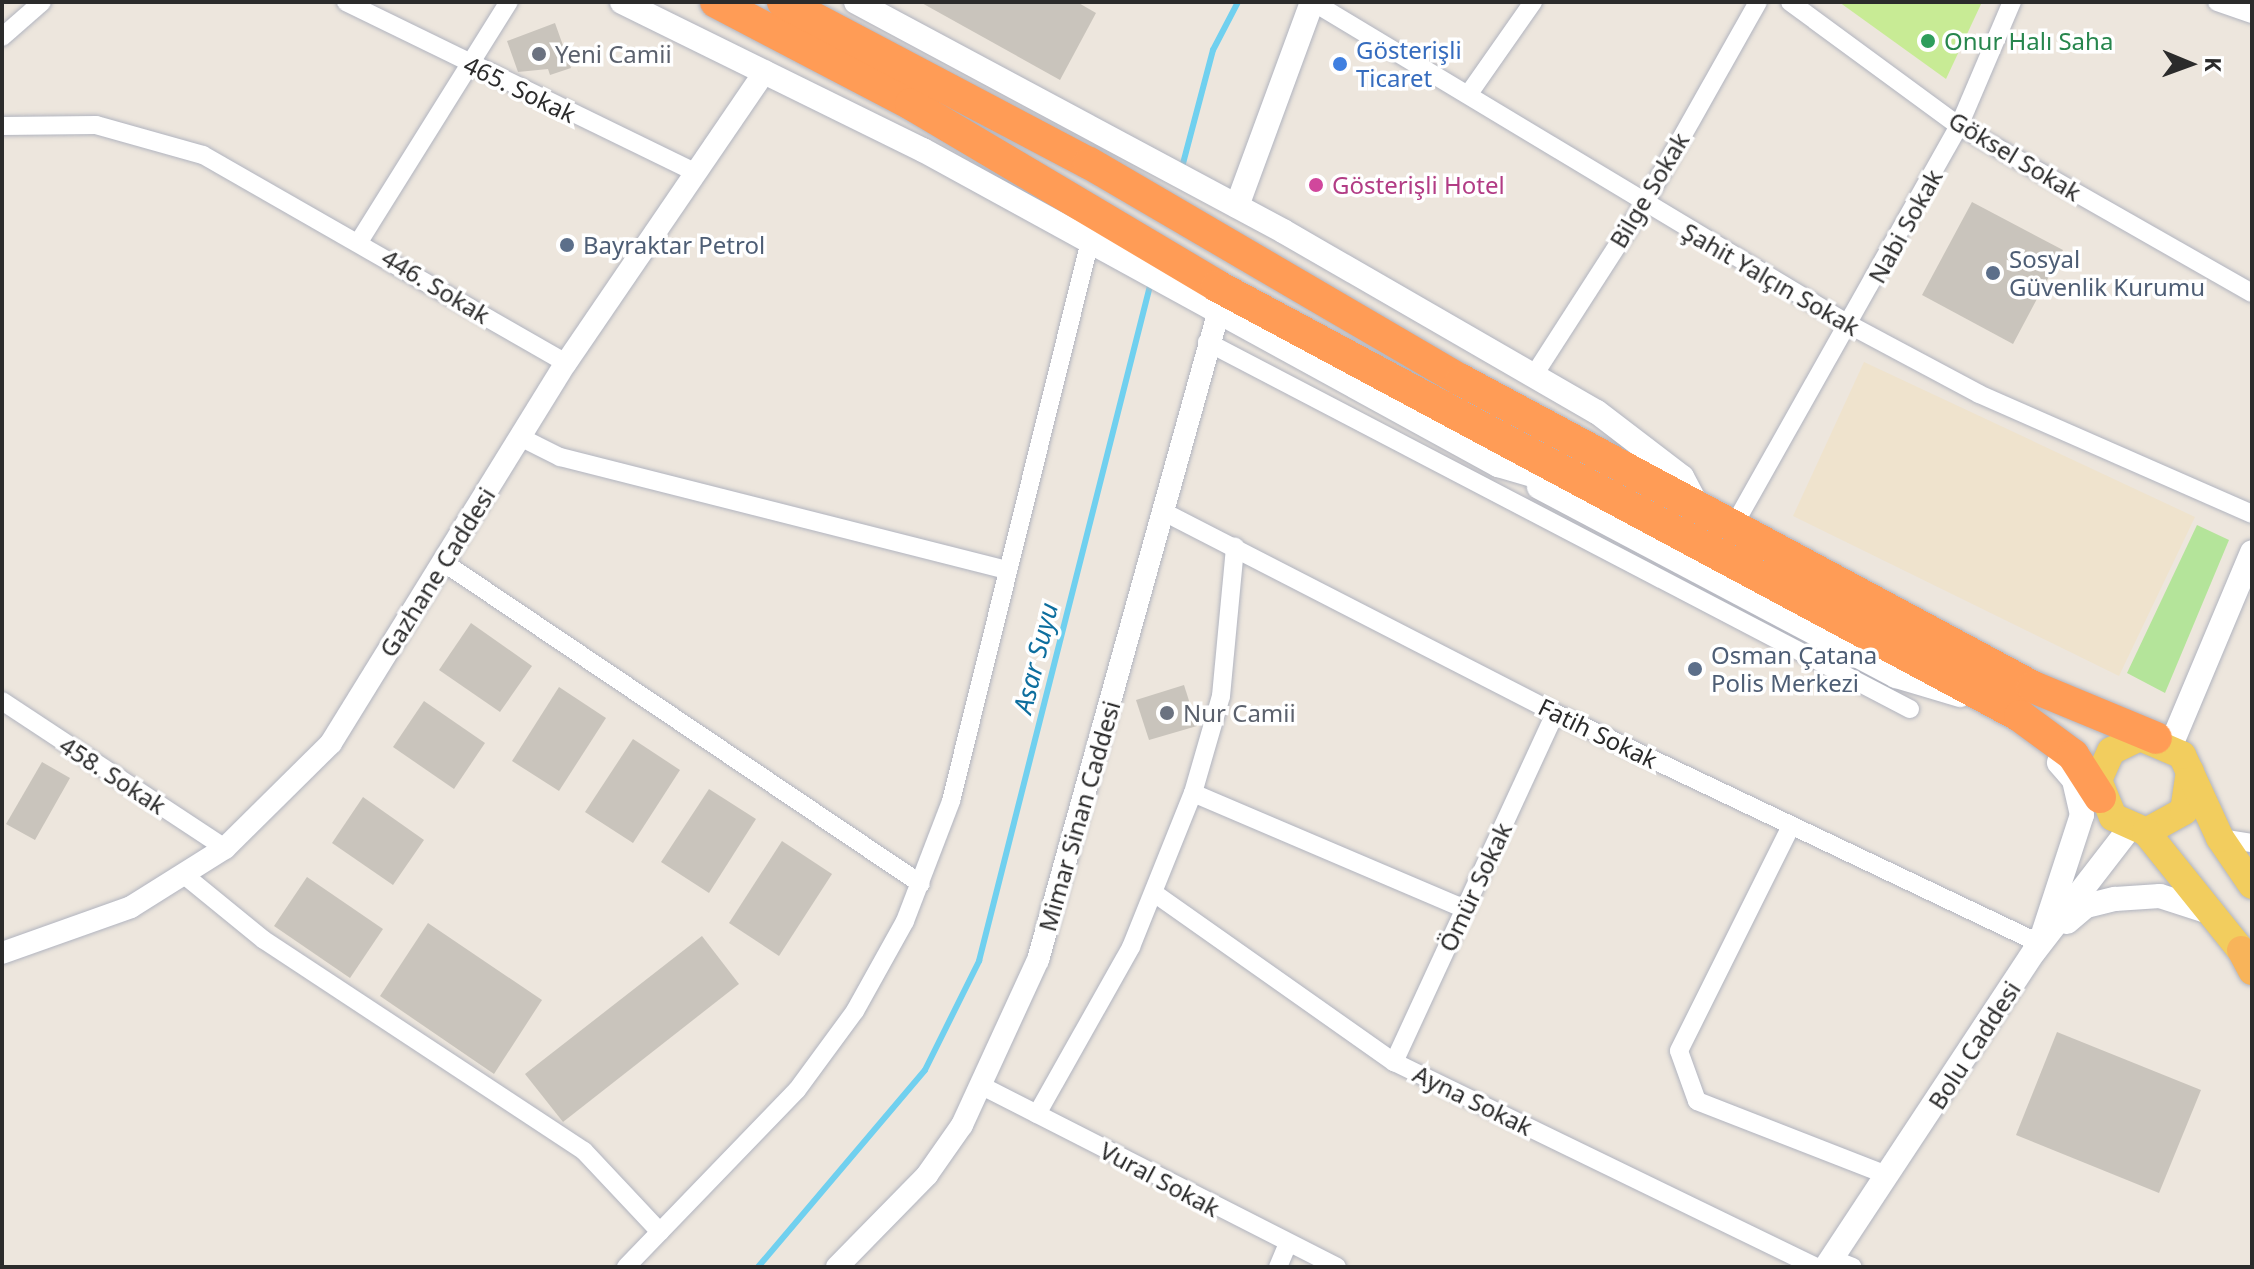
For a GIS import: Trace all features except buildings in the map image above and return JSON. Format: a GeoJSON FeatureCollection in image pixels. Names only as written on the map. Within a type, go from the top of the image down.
{"type":"FeatureCollection","features":[{"type":"Feature","properties":{"kind":"highway"},"geometry":{"type":"LineString","coordinates":[[716,2],[911,104],[1075,204],[1213,302],[1605,497],[2010,711],[2073,755],[2100,797]]}},
{"type":"Feature","properties":{"kind":"highway"},"geometry":{"type":"LineString","coordinates":[[783,2],[1092,149],[1229,245],[1697,505],[2033,687],[2164,741]]}},
{"type":"Feature","properties":{"kind":"main road"},"geometry":{"type":"LineString","coordinates":[[622,2],[765,71],[1098,246],[1213,302],[1492,462],[1896,676],[2010,711],[2074,780],[2082,815],[2041,944]]}},
{"type":"Feature","properties":{"kind":"main road"},"geometry":{"type":"LineString","coordinates":[[856,2],[1092,149],[1237,206],[1534,375],[1662,461],[1697,505]]}},
{"type":"Feature","properties":{"kind":"main road"},"geometry":{"type":"LineString","coordinates":[[1237,206],[1312,2]]}},
{"type":"Feature","properties":{"kind":"main road"},"geometry":{"type":"LineString","coordinates":[[1492,462],[1605,497]]}},
{"type":"Feature","properties":{"kind":"main road"},"geometry":{"type":"LineString","coordinates":[[2164,741],[2252,552]]}},
{"type":"Feature","properties":{"kind":"main road"},"geometry":{"type":"LineString","coordinates":[[2248,962],[2171,858],[2100,797],[2098,780],[2111,751],[2132,739],[2164,741],[2190,768],[2220,838],[2252,885]]}},
{"type":"Feature","properties":{"kind":"main road"},"geometry":{"type":"LineString","coordinates":[[2138,830],[2184,811],[2190,768]]}},
{"type":"Feature","properties":{"kind":"main road","name":"Bolu Caddesi"},"geometry":{"type":"LineString","coordinates":[[1832,1265],[2041,944],[2138,830]]}},
{"type":"Feature","properties":{"kind":"main road"},"geometry":{"type":"LineString","coordinates":[[2041,944],[2086,906],[2115,899],[2160,896],[2209,912]]}},
{"type":"Feature","properties":{"kind":"street"},"geometry":{"type":"LineString","coordinates":[[2,37],[42,2]]}},
{"type":"Feature","properties":{"kind":"street","name":"465. Sokak"},"geometry":{"type":"LineString","coordinates":[[346,2],[469,65],[695,172]]}},
{"type":"Feature","properties":{"kind":"street","name":"446. Sokak"},"geometry":{"type":"LineString","coordinates":[[509,2],[360,240],[566,363]]}},
{"type":"Feature","properties":{"kind":"street","name":"Şahit Yalçın Sokak"},"geometry":{"type":"LineString","coordinates":[[1312,2],[1470,92],[1643,206],[1850,325],[1979,394],[2252,514]]}},
{"type":"Feature","properties":{"kind":"street"},"geometry":{"type":"LineString","coordinates":[[1470,92],[1533,2]]}},
{"type":"Feature","properties":{"kind":"street","name":"Bilge Sokak"},"geometry":{"type":"LineString","coordinates":[[1534,375],[1643,206],[1758,2]]}},
{"type":"Feature","properties":{"kind":"street","name":"Göksel Sokak"},"geometry":{"type":"LineString","coordinates":[[1790,2],[1959,126],[2252,293]]}},
{"type":"Feature","properties":{"kind":"street","name":"Nabi Sokak"},"geometry":{"type":"LineString","coordinates":[[1734,525],[1850,325],[1959,126],[2012,2]]}},
{"type":"Feature","properties":{"kind":"street"},"geometry":{"type":"LineString","coordinates":[[2217,2],[2252,14]]}},
{"type":"Feature","properties":{"kind":"street","name":"Gazhane Caddesi"},"geometry":{"type":"LineString","coordinates":[[2,953],[131,907],[225,848],[331,743],[566,363],[765,71]]}},
{"type":"Feature","properties":{"kind":"street"},"geometry":{"type":"LineString","coordinates":[[2,126],[96,125],[203,155],[360,240]]}},
{"type":"Feature","properties":{"kind":"street"},"geometry":{"type":"LineString","coordinates":[[626,1267],[823,1056],[882,965],[921,884],[951,801],[1008,570],[1098,246]]}},
{"type":"Feature","properties":{"kind":"street","name":"Mimar Sinan Caddesi"},"geometry":{"type":"LineString","coordinates":[[837,1267],[927,1175],[984,1087],[1063,885],[1207,342],[1213,302]]}},
{"type":"Feature","properties":{"kind":"street"},"geometry":{"type":"LineString","coordinates":[[1207,342],[1910,709]]}},
{"type":"Feature","properties":{"kind":"street"},"geometry":{"type":"LineString","coordinates":[[520,437],[560,457],[1008,570]]}},
{"type":"Feature","properties":{"kind":"street"},"geometry":{"type":"LineString","coordinates":[[1472,482],[1492,462]]}},
{"type":"Feature","properties":{"kind":"street","name":"Fatih Sokak"},"geometry":{"type":"LineString","coordinates":[[1162,511],[1555,713],[2041,944]]}},
{"type":"Feature","properties":{"kind":"street"},"geometry":{"type":"LineString","coordinates":[[1037,1114],[1105,999],[1154,893],[1193,793],[1224,682],[1235,547]]}},
{"type":"Feature","properties":{"kind":"street"},"geometry":{"type":"LineString","coordinates":[[443,562],[921,884]]}},
{"type":"Feature","properties":{"kind":"street","name":"458. Sokak"},"geometry":{"type":"LineString","coordinates":[[2,701],[225,848]]}},
{"type":"Feature","properties":{"kind":"street","name":"Ömür Sokak"},"geometry":{"type":"LineString","coordinates":[[1394,1062],[1555,713]]}},
{"type":"Feature","properties":{"kind":"street"},"geometry":{"type":"LineString","coordinates":[[1193,793],[1465,909]]}},
{"type":"Feature","properties":{"kind":"street"},"geometry":{"type":"LineString","coordinates":[[1791,826],[1679,1051],[1697,1101],[1889,1176]]}},
{"type":"Feature","properties":{"kind":"street"},"geometry":{"type":"LineString","coordinates":[[2220,838],[2252,843]]}},
{"type":"Feature","properties":{"kind":"street"},"geometry":{"type":"LineString","coordinates":[[183,874],[252,932],[584,1151],[660,1232]]}},
{"type":"Feature","properties":{"kind":"street","name":"Ayna Sokak"},"geometry":{"type":"LineString","coordinates":[[1154,893],[1394,1062],[1832,1265]]}},
{"type":"Feature","properties":{"kind":"street","name":"Vural Sokak"},"geometry":{"type":"LineString","coordinates":[[984,1087],[1287,1246],[1337,1267]]}},
{"type":"Feature","properties":{"kind":"street"},"geometry":{"type":"LineString","coordinates":[[1278,1267],[1287,1246]]}},
{"type":"Feature","properties":{"kind":"shaded area"},"geometry":{"type":"Polygon","coordinates":[[[1864,362],[2195,517],[2119,676],[1793,516],[1864,362]]]}},
{"type":"Feature","properties":{"kind":"green space","name":"Onur Halı Saha"},"geometry":{"type":"Polygon","coordinates":[[[1839,2],[1982,2],[1946,79],[1839,2]]]}},
{"type":"Feature","properties":{"kind":"green space"},"geometry":{"type":"Polygon","coordinates":[[[2197,525],[2229,540],[2165,693],[2127,673],[2197,525]]]}},
{"type":"Feature","properties":{"kind":"waterway","name":"Asar Suyu"},"geometry":{"type":"LineString","coordinates":[[1181,171],[1213,50],[1238,2]]}},
{"type":"Feature","properties":{"kind":"waterway","name":"Asar Suyu"},"geometry":{"type":"LineString","coordinates":[[758,1267],[925,1070],[979,961],[1151,282]]}},
{"type":"Feature","properties":{"kind":"place","name":"Onur Halı Saha"},"geometry":{"type":"Point","coordinates":[1928,41]}},
{"type":"Feature","properties":{"kind":"place","name":"Yeni Camii"},"geometry":{"type":"Point","coordinates":[539,54]}},
{"type":"Feature","properties":{"kind":"place","name":"Gösterişli Ticaret"},"geometry":{"type":"Point","coordinates":[1340,64]}},
{"type":"Feature","properties":{"kind":"place","name":"Gösterişli Hotel"},"geometry":{"type":"Point","coordinates":[1316,185]}},
{"type":"Feature","properties":{"kind":"place","name":"Bayraktar Petrol"},"geometry":{"type":"Point","coordinates":[567,245]}},
{"type":"Feature","properties":{"kind":"place","name":"Sosyal Güvenlik Kurumu"},"geometry":{"type":"Point","coordinates":[1993,273]}},
{"type":"Feature","properties":{"kind":"place","name":"Osman Çatana Polis Merkezi"},"geometry":{"type":"Point","coordinates":[1695,669]}},
{"type":"Feature","properties":{"kind":"place","name":"Nur Camii"},"geometry":{"type":"Point","coordinates":[1167,713]}}]}
